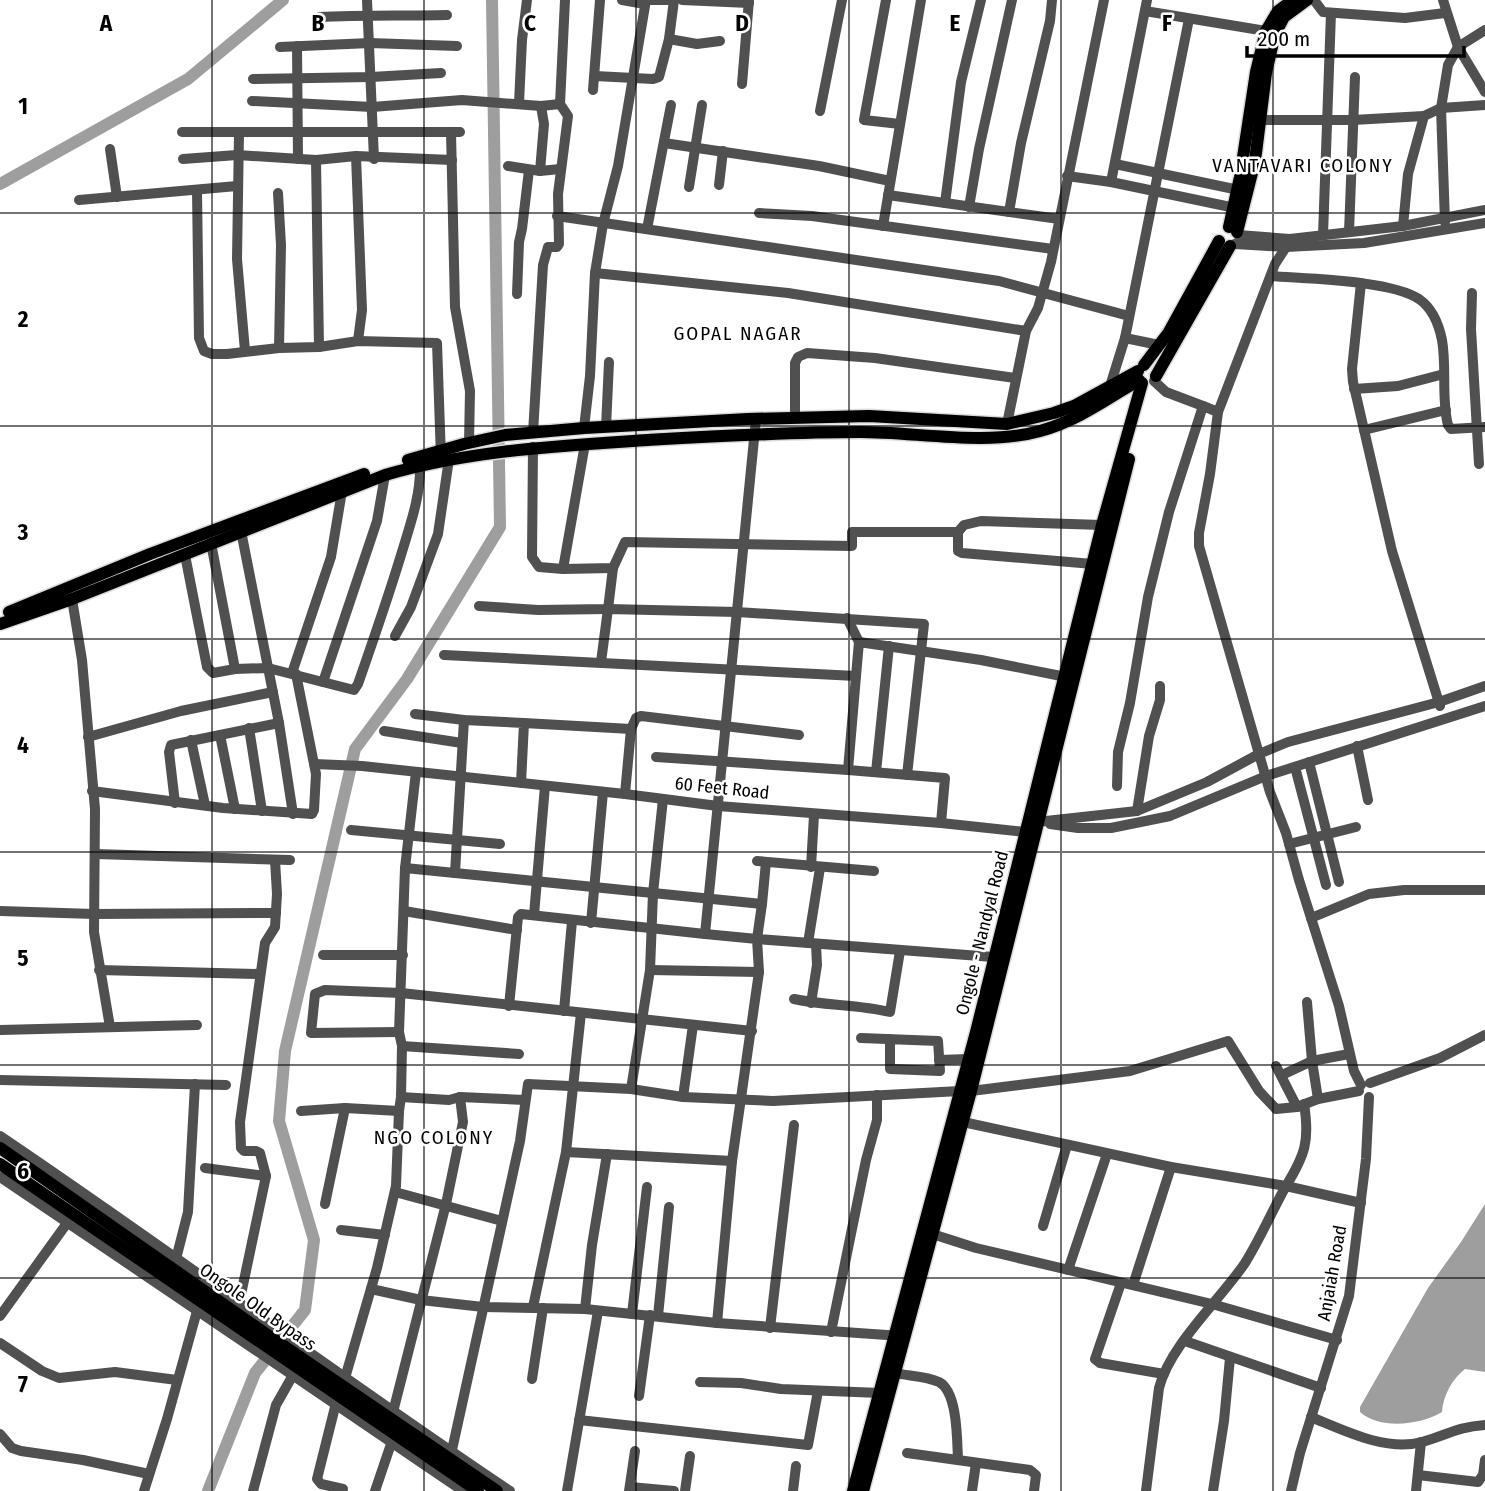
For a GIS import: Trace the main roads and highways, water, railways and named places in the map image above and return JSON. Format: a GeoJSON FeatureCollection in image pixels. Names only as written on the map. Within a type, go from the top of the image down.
{"type":"FeatureCollection","features":[{"type":"Feature","properties":{"kind":"main road"},"geometry":{"type":"LineString","coordinates":[[1238,208],[1255,162],[1266,73],[1275,34],[1284,17],[1307,0]]}},
{"type":"Feature","properties":{"kind":"main road"},"geometry":{"type":"LineString","coordinates":[[466,448],[511,450],[754,433],[863,432],[1009,437],[1039,432],[1068,422],[1146,377],[1232,238],[1256,72],[1266,31],[1278,11],[1291,1]]}},
{"type":"Feature","properties":{"kind":"main road"},"geometry":{"type":"LineString","coordinates":[[1146,377],[1160,345],[1232,238]]}},
{"type":"Feature","properties":{"kind":"main road"},"geometry":{"type":"LineString","coordinates":[[0,624],[72,599],[342,491],[505,435],[756,419],[869,416],[1007,424],[1054,413],[1111,386],[1146,377]]}},
{"type":"Feature","properties":{"kind":"main road","name":"Ongole - Nandyal Road"},"geometry":{"type":"LineString","coordinates":[[1068,677],[1102,525],[1146,377]]}},
{"type":"Feature","properties":{"kind":"main road","name":"Ongole - Nandyal Road"},"geometry":{"type":"LineString","coordinates":[[853,1491],[880,1393],[900,1336],[981,1033],[1068,677],[1146,377]]}},
{"type":"Feature","properties":{"kind":"main road"},"geometry":{"type":"LineString","coordinates":[[0,615],[371,471],[444,456]]}},
{"type":"Feature","properties":{"kind":"main road","name":"Ongole - Nandyal Road"},"geometry":{"type":"LineString","coordinates":[[928,1233],[962,1122],[968,1059],[981,1033],[993,957],[1031,827]]}},
{"type":"Feature","properties":{"kind":"main road","name":"Ongole Old Bypass"},"geometry":{"type":"LineString","coordinates":[[0,1149],[293,1362],[478,1491]]}},
{"type":"Feature","properties":{"kind":"main road","name":"Ongole Old Bypass"},"geometry":{"type":"LineString","coordinates":[[0,1164],[70,1219],[263,1338]]}},
{"type":"Feature","properties":{"kind":"main road","name":"Ongole - Nandyal Road"},"geometry":{"type":"LineString","coordinates":[[863,1491],[895,1373],[900,1336]]}},
{"type":"Feature","properties":{"kind":"main road","name":"Ongole Old Bypass"},"geometry":{"type":"LineString","coordinates":[[293,1362],[497,1491]]}},
{"type":"Feature","properties":{"kind":"waterway"},"geometry":{"type":"LineString","coordinates":[[0,184],[188,79],[283,0]]}},
{"type":"Feature","properties":{"kind":"waterway"},"geometry":{"type":"LineString","coordinates":[[208,1491],[255,1373],[305,1310],[314,1240],[279,1121],[285,1051],[355,749],[407,679],[500,527],[492,0]]}},
{"type":"Feature","properties":{"kind":"district","name":"VANTAVARI COLONY"},"geometry":{"type":"Point","coordinates":[1303,165]}},
{"type":"Feature","properties":{"kind":"district","name":"GOPAL NAGAR"},"geometry":{"type":"Point","coordinates":[738,333]}},
{"type":"Feature","properties":{"kind":"district","name":"NGO COLONY"},"geometry":{"type":"Point","coordinates":[434,1137]}}]}
